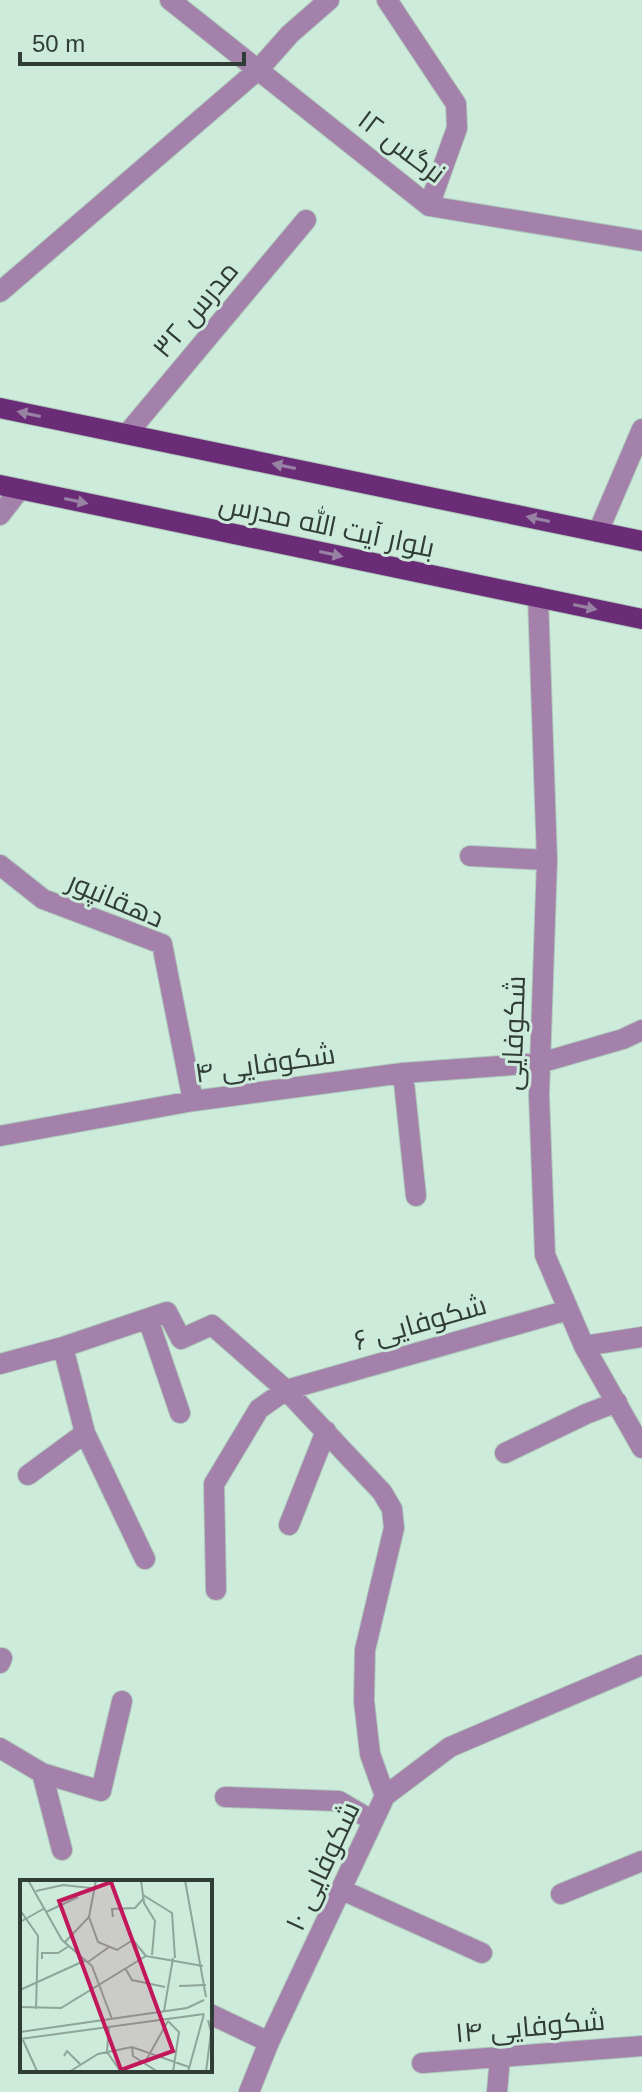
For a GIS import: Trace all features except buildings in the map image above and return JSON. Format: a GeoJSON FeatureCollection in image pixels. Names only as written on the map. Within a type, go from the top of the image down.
{"type":"FeatureCollection","features":[{"type":"Feature","properties":{"kind":"main road","name":"بلوار آیت الله مدرس"},"geometry":{"type":"LineString","coordinates":[[0,408],[642,541]]}},
{"type":"Feature","properties":{"kind":"main road","name":"بلوار آیت الله مدرس"},"geometry":{"type":"LineString","coordinates":[[10,487],[642,619]]}},
{"type":"Feature","properties":{"kind":"street","name":"نرگس ۱۲"},"geometry":{"type":"LineString","coordinates":[[170,0],[429,206],[642,241]]}},
{"type":"Feature","properties":{"kind":"street"},"geometry":{"type":"LineString","coordinates":[[0,292],[259,69],[290,34],[329,0]]}},
{"type":"Feature","properties":{"kind":"street"},"geometry":{"type":"LineString","coordinates":[[387,0],[456,104],[457,128],[429,206]]}},
{"type":"Feature","properties":{"kind":"street","name":"مدرس ۳۲"},"geometry":{"type":"LineString","coordinates":[[127,434],[306,220]]}},
{"type":"Feature","properties":{"kind":"street"},"geometry":{"type":"LineString","coordinates":[[598,532],[642,429]]}},
{"type":"Feature","properties":{"kind":"street"},"geometry":{"type":"LineString","coordinates":[[0,515],[10,487]]}},
{"type":"Feature","properties":{"kind":"street","name":"شکوفایی"},"geometry":{"type":"LineString","coordinates":[[538,597],[547,860],[540,1063],[545,1255],[584,1346],[642,1448]]}},
{"type":"Feature","properties":{"kind":"street"},"geometry":{"type":"LineString","coordinates":[[470,856],[547,860]]}},
{"type":"Feature","properties":{"kind":"street","name":"دهقانپور"},"geometry":{"type":"LineString","coordinates":[[0,865],[43,899],[162,944],[193,1101]]}},
{"type":"Feature","properties":{"kind":"street","name":"شکوفایی ۴"},"geometry":{"type":"LineString","coordinates":[[0,1136],[193,1101],[403,1073],[540,1063],[623,1039],[642,1030]]}},
{"type":"Feature","properties":{"kind":"street"},"geometry":{"type":"LineString","coordinates":[[403,1073],[416,1196]]}},
{"type":"Feature","properties":{"kind":"street","name":"شکوفایی ۶"},"geometry":{"type":"LineString","coordinates":[[286,1390],[568,1310]]}},
{"type":"Feature","properties":{"kind":"street"},"geometry":{"type":"LineString","coordinates":[[0,1364],[63,1347],[167,1312],[181,1339],[212,1325],[286,1390],[382,1492],[392,1509],[394,1528],[365,1650],[364,1701],[370,1754],[385,1796]]}},
{"type":"Feature","properties":{"kind":"street"},"geometry":{"type":"LineString","coordinates":[[148,1319],[180,1413]]}},
{"type":"Feature","properties":{"kind":"street"},"geometry":{"type":"LineString","coordinates":[[584,1346],[642,1337]]}},
{"type":"Feature","properties":{"kind":"street"},"geometry":{"type":"LineString","coordinates":[[63,1347],[85,1433],[145,1559]]}},
{"type":"Feature","properties":{"kind":"street"},"geometry":{"type":"LineString","coordinates":[[216,1590],[214,1484],[259,1409],[286,1390]]}},
{"type":"Feature","properties":{"kind":"street"},"geometry":{"type":"LineString","coordinates":[[505,1453],[617,1402]]}},
{"type":"Feature","properties":{"kind":"street"},"geometry":{"type":"LineString","coordinates":[[289,1525],[326,1431]]}},
{"type":"Feature","properties":{"kind":"street"},"geometry":{"type":"LineString","coordinates":[[28,1475],[85,1433]]}},
{"type":"Feature","properties":{"kind":"street","name":"شکوفایی ۱۰"},"geometry":{"type":"LineString","coordinates":[[249,2092],[269,2042],[385,1796],[450,1747],[642,1665]]}},
{"type":"Feature","properties":{"kind":"street"},"geometry":{"type":"LineString","coordinates":[[0,1748],[42,1773],[101,1791],[122,1701]]}},
{"type":"Feature","properties":{"kind":"street"},"geometry":{"type":"LineString","coordinates":[[42,1773],[62,1850]]}},
{"type":"Feature","properties":{"kind":"street"},"geometry":{"type":"LineString","coordinates":[[225,1797],[339,1801],[373,1821]]}},
{"type":"Feature","properties":{"kind":"street"},"geometry":{"type":"LineString","coordinates":[[561,1894],[642,1861]]}},
{"type":"Feature","properties":{"kind":"street"},"geometry":{"type":"LineString","coordinates":[[342,1890],[482,1953]]}},
{"type":"Feature","properties":{"kind":"street"},"geometry":{"type":"LineString","coordinates":[[212,2015],[269,2042]]}},
{"type":"Feature","properties":{"kind":"street","name":"شکوفایی ۱۴"},"geometry":{"type":"LineString","coordinates":[[422,2063],[642,2046]]}},
{"type":"Feature","properties":{"kind":"street"},"geometry":{"type":"LineString","coordinates":[[497,2092],[500,2057]]}}]}
